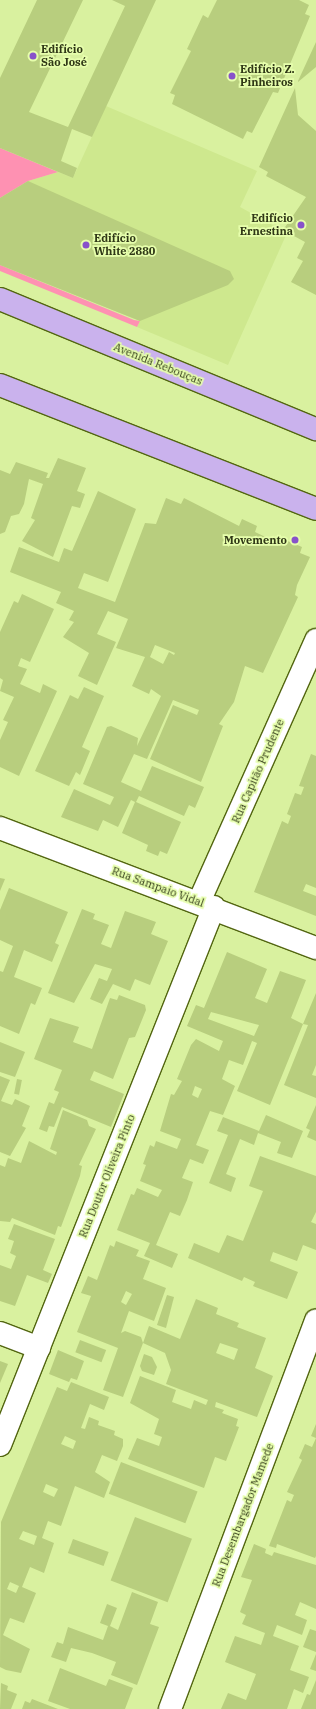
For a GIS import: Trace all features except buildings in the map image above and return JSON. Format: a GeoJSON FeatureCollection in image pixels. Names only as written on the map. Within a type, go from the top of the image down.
{"type":"FeatureCollection","features":[{"type":"Feature","properties":{"kind":"main road","name":"Avenida Rebouças"},"geometry":{"type":"LineString","coordinates":[[0,299],[316,429]]}},
{"type":"Feature","properties":{"kind":"main road"},"geometry":{"type":"LineString","coordinates":[[0,385],[316,509]]}},
{"type":"Feature","properties":{"kind":"street","name":"Rua Capitão Prudente"},"geometry":{"type":"LineString","coordinates":[[207,904],[316,640]]}},
{"type":"Feature","properties":{"kind":"street","name":"Rua Sampaio Vidal"},"geometry":{"type":"LineString","coordinates":[[0,828],[207,904],[316,948]]}},
{"type":"Feature","properties":{"kind":"street","name":"Rua Doutor Oliveira Pinto"},"geometry":{"type":"LineString","coordinates":[[0,1445],[39,1348],[207,904]]}},
{"type":"Feature","properties":{"kind":"street","name":"Rua Desembargador Mamede"},"geometry":{"type":"LineString","coordinates":[[170,1709],[316,1321]]}},
{"type":"Feature","properties":{"kind":"street"},"geometry":{"type":"LineString","coordinates":[[0,1333],[39,1348]]}},
{"type":"Feature","properties":{"kind":"shaded area"},"geometry":{"type":"Polygon","coordinates":[[[106,106],[257,171],[240,207],[287,233],[228,365],[137,327],[140,321],[0,265],[0,198],[28,181],[58,172],[73,178],[106,106]]]}},
{"type":"Feature","properties":{"kind":"shaded area"},"geometry":{"type":"Polygon","coordinates":[[[0,148],[58,172],[28,181],[0,198],[0,148]]]}},
{"type":"Feature","properties":{"kind":"shaded area"},"geometry":{"type":"Polygon","coordinates":[[[0,265],[134,320],[140,321],[137,327],[0,271],[0,265]]]}},
{"type":"Feature","properties":{"kind":"place","name":"Edifício São José"},"geometry":{"type":"Point","coordinates":[33,56]}},
{"type":"Feature","properties":{"kind":"place","name":"Edifício Z. Pinheiros"},"geometry":{"type":"Point","coordinates":[232,76]}},
{"type":"Feature","properties":{"kind":"place","name":"Edifício Ernestina"},"geometry":{"type":"Point","coordinates":[301,225]}},
{"type":"Feature","properties":{"kind":"place","name":"Edifício White 2880"},"geometry":{"type":"Point","coordinates":[86,245]}},
{"type":"Feature","properties":{"kind":"place","name":"Movemento"},"geometry":{"type":"Point","coordinates":[295,540]}}]}
